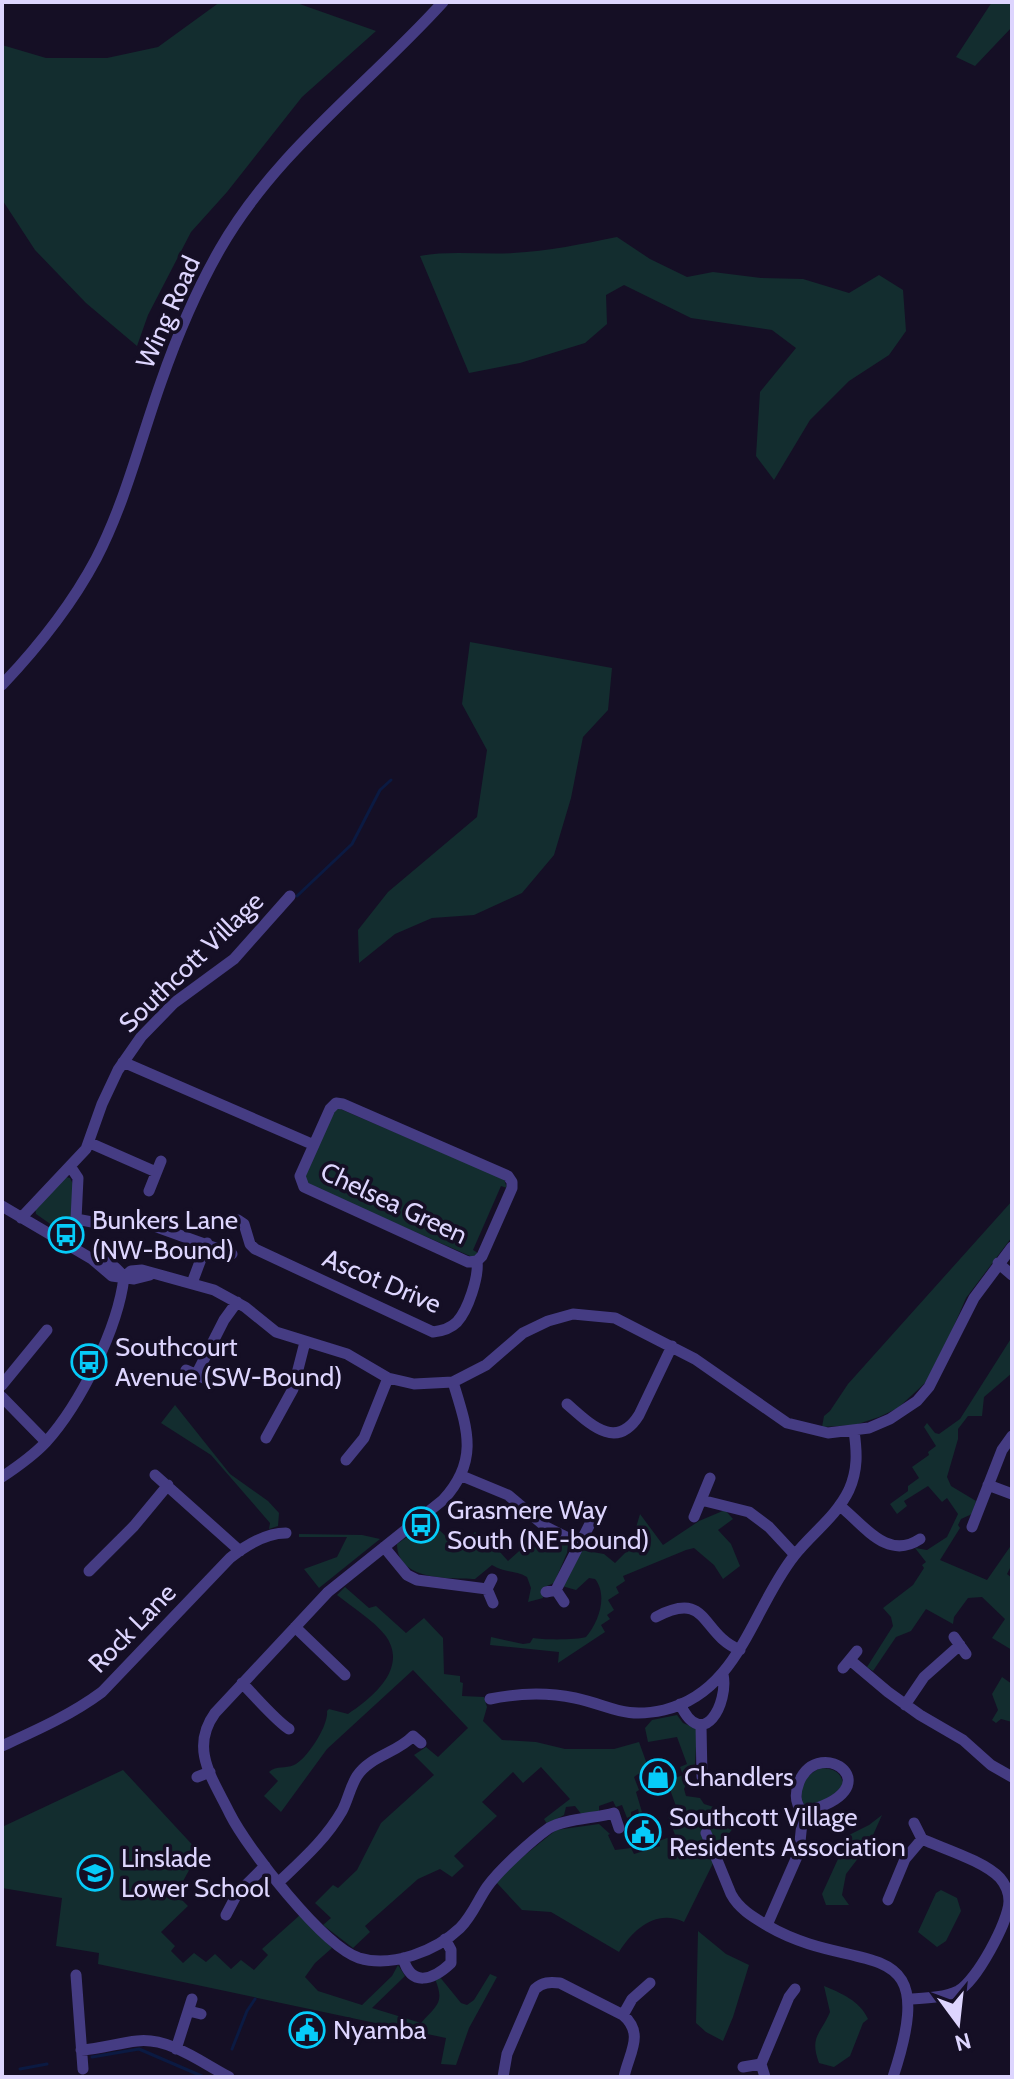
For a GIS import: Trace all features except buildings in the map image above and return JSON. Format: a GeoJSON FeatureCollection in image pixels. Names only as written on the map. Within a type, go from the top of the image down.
{"type":"FeatureCollection","features":[{"type":"Feature","properties":{"kind":"street","name":"Wing Road"},"geometry":{"type":"LineString","coordinates":[[2,685],[55,625],[97,558],[130,476],[178,335],[220,248],[247,206],[300,141],[410,39],[443,2]]}},
{"type":"Feature","properties":{"kind":"street","name":"Southcott Village"},"geometry":{"type":"LineString","coordinates":[[21,1218],[90,1143],[102,1104],[123,1062],[141,1037],[174,1003],[234,959],[290,896]]}},
{"type":"Feature","properties":{"kind":"street","name":"Chelsea Green"},"geometry":{"type":"LineString","coordinates":[[123,1062],[314,1145]]}},
{"type":"Feature","properties":{"kind":"street","name":"Chelsea Green"},"geometry":{"type":"LineString","coordinates":[[334,1099],[516,1181],[482,1256],[477,1261],[468,1262],[296,1184],[314,1145],[334,1099]]}},
{"type":"Feature","properties":{"kind":"street"},"geometry":{"type":"LineString","coordinates":[[90,1143],[158,1167],[149,1191]]}},
{"type":"Feature","properties":{"kind":"street"},"geometry":{"type":"LineString","coordinates":[[70,1166],[78,1178],[75,1240]]}},
{"type":"Feature","properties":{"kind":"street"},"geometry":{"type":"LineString","coordinates":[[2,1206],[92,1259],[106,1261],[124,1277],[134,1279],[154,1274],[214,1290],[237,1302],[276,1332],[347,1354],[388,1378],[414,1384],[453,1382],[486,1365],[523,1333],[548,1321],[573,1314],[615,1318],[672,1346],[787,1423],[828,1433],[869,1428],[902,1413],[929,1387],[974,1298],[1012,1247]]}},
{"type":"Feature","properties":{"kind":"street"},"geometry":{"type":"LineString","coordinates":[[76,1219],[92,1222]]}},
{"type":"Feature","properties":{"kind":"street","name":"Ascot Drive"},"geometry":{"type":"LineString","coordinates":[[238,1220],[244,1224],[250,1244],[255,1249],[276,1253],[433,1332],[449,1328],[460,1317],[478,1275],[477,1261]]}},
{"type":"Feature","properties":{"kind":"street"},"geometry":{"type":"LineString","coordinates":[[143,1222],[232,1254]]}},
{"type":"Feature","properties":{"kind":"street"},"geometry":{"type":"LineString","coordinates":[[192,1283],[207,1243]]}},
{"type":"Feature","properties":{"kind":"street"},"geometry":{"type":"LineString","coordinates":[[998,1263],[1012,1275]]}},
{"type":"Feature","properties":{"kind":"street"},"geometry":{"type":"LineString","coordinates":[[2,1477],[46,1442],[72,1407],[97,1362],[120,1302],[124,1277]]}},
{"type":"Feature","properties":{"kind":"street"},"geometry":{"type":"LineString","coordinates":[[196,1375],[224,1320],[237,1302]]}},
{"type":"Feature","properties":{"kind":"street"},"geometry":{"type":"LineString","coordinates":[[2,1385],[45,1338]]}},
{"type":"Feature","properties":{"kind":"street"},"geometry":{"type":"LineString","coordinates":[[267,1438],[293,1389],[305,1342]]}},
{"type":"Feature","properties":{"kind":"street"},"geometry":{"type":"LineString","coordinates":[[567,1404],[597,1430],[616,1432],[625,1429],[634,1424],[672,1346]]}},
{"type":"Feature","properties":{"kind":"street"},"geometry":{"type":"LineString","coordinates":[[351,1458],[369,1428],[388,1378]]}},
{"type":"Feature","properties":{"kind":"street"},"geometry":{"type":"LineString","coordinates":[[453,1382],[468,1439],[462,1476],[443,1500],[328,1592],[215,1713],[203,1732],[202,1750],[210,1772],[235,1824],[279,1882],[321,1929],[349,1953],[377,1961],[403,1958],[445,1939],[465,1922],[497,1874],[547,1829],[614,1813],[619,1828]]}},
{"type":"Feature","properties":{"kind":"street"},"geometry":{"type":"LineString","coordinates":[[2,1397],[46,1442]]}},
{"type":"Feature","properties":{"kind":"street"},"geometry":{"type":"LineString","coordinates":[[490,1699],[507,1691],[555,1694],[578,1698],[619,1713],[638,1714],[680,1704],[701,1693],[723,1674],[740,1650],[760,1609],[795,1555],[840,1506],[857,1465],[854,1431]]}},
{"type":"Feature","properties":{"kind":"street"},"geometry":{"type":"LineString","coordinates":[[972,1527],[1002,1450],[1012,1436]]}},
{"type":"Feature","properties":{"kind":"street"},"geometry":{"type":"LineString","coordinates":[[155,1475],[240,1551]]}},
{"type":"Feature","properties":{"kind":"street"},"geometry":{"type":"LineString","coordinates":[[462,1476],[508,1495],[537,1521],[578,1543]]}},
{"type":"Feature","properties":{"kind":"street"},"geometry":{"type":"LineString","coordinates":[[694,1517],[710,1478]]}},
{"type":"Feature","properties":{"kind":"street"},"geometry":{"type":"LineString","coordinates":[[89,1571],[98,1555],[168,1485]]}},
{"type":"Feature","properties":{"kind":"street"},"geometry":{"type":"LineString","coordinates":[[988,1485],[1012,1494]]}},
{"type":"Feature","properties":{"kind":"street"},"geometry":{"type":"LineString","coordinates":[[701,1500],[749,1512],[769,1527],[795,1555]]}},
{"type":"Feature","properties":{"kind":"street"},"geometry":{"type":"LineString","coordinates":[[840,1506],[884,1544],[895,1547],[920,1539]]}},
{"type":"Feature","properties":{"kind":"street"},"geometry":{"type":"LineString","coordinates":[[564,1602],[551,1591],[594,1516]]}},
{"type":"Feature","properties":{"kind":"street","name":"Rock Lane"},"geometry":{"type":"LineString","coordinates":[[2,1746],[60,1719],[102,1692],[215,1573],[240,1551],[275,1534],[286,1533]]}},
{"type":"Feature","properties":{"kind":"street"},"geometry":{"type":"LineString","coordinates":[[384,1547],[407,1575],[417,1580],[489,1584],[493,1603]]}},
{"type":"Feature","properties":{"kind":"street"},"geometry":{"type":"LineString","coordinates":[[656,1617],[670,1609],[696,1610],[704,1616],[720,1640],[740,1650]]}},
{"type":"Feature","properties":{"kind":"street"},"geometry":{"type":"LineString","coordinates":[[295,1627],[344,1669]]}},
{"type":"Feature","properties":{"kind":"street"},"geometry":{"type":"LineString","coordinates":[[905,1705],[924,1677],[960,1645]]}},
{"type":"Feature","properties":{"kind":"street"},"geometry":{"type":"LineString","coordinates":[[850,1660],[905,1705],[963,1740],[991,1765],[1012,1777]]}},
{"type":"Feature","properties":{"kind":"street"},"geometry":{"type":"LineString","coordinates":[[680,1704],[692,1723],[701,1726],[708,1724],[717,1712],[724,1688],[723,1674]]}},
{"type":"Feature","properties":{"kind":"street"},"geometry":{"type":"LineString","coordinates":[[242,1683],[289,1729]]}},
{"type":"Feature","properties":{"kind":"street"},"geometry":{"type":"LineString","coordinates":[[701,1726],[702,1777]]}},
{"type":"Feature","properties":{"kind":"street"},"geometry":{"type":"LineString","coordinates":[[279,1882],[324,1838],[341,1813],[359,1774],[374,1760],[400,1747],[413,1736]]}},
{"type":"Feature","properties":{"kind":"street"},"geometry":{"type":"LineString","coordinates":[[825,1761],[845,1771],[849,1779],[843,1795],[803,1812],[798,1808],[796,1796],[808,1768],[825,1761]]}},
{"type":"Feature","properties":{"kind":"street"},"geometry":{"type":"LineString","coordinates":[[197,1777],[210,1772]]}},
{"type":"Feature","properties":{"kind":"street"},"geometry":{"type":"LineString","coordinates":[[767,1925],[799,1852],[803,1812]]}},
{"type":"Feature","properties":{"kind":"street"},"geometry":{"type":"LineString","coordinates":[[909,1999],[942,1996],[967,1985],[983,1965],[1009,1907],[1007,1891],[999,1877],[922,1839],[914,1823]]}},
{"type":"Feature","properties":{"kind":"street"},"geometry":{"type":"LineString","coordinates":[[706,1833],[722,1878],[736,1904],[767,1925],[807,1944],[881,1963],[899,1973],[909,1999],[908,2021],[893,2077]]}},
{"type":"Feature","properties":{"kind":"street"},"geometry":{"type":"LineString","coordinates":[[888,1892],[905,1859],[922,1839]]}},
{"type":"Feature","properties":{"kind":"street"},"geometry":{"type":"LineString","coordinates":[[226,1915],[237,1894],[265,1866]]}},
{"type":"Feature","properties":{"kind":"street"},"geometry":{"type":"LineString","coordinates":[[403,1958],[406,1971],[411,1976],[418,1978],[434,1974],[451,1963],[451,1950],[445,1939]]}},
{"type":"Feature","properties":{"kind":"street"},"geometry":{"type":"LineString","coordinates":[[76,1975],[83,1996],[83,2069]]}},
{"type":"Feature","properties":{"kind":"street"},"geometry":{"type":"LineString","coordinates":[[503,2077],[507,2054],[535,1989],[541,1984],[560,1983],[631,2022],[635,2031],[624,2077]]}},
{"type":"Feature","properties":{"kind":"street"},"geometry":{"type":"LineString","coordinates":[[623,2015],[632,1999],[650,1983]]}},
{"type":"Feature","properties":{"kind":"street"},"geometry":{"type":"LineString","coordinates":[[765,2077],[761,2064],[795,1989]]}},
{"type":"Feature","properties":{"kind":"street"},"geometry":{"type":"LineString","coordinates":[[176,2049],[194,2008]]}},
{"type":"Feature","properties":{"kind":"street"},"geometry":{"type":"LineString","coordinates":[[81,2050],[109,2048],[138,2040],[158,2042],[229,2077]]}},
{"type":"Feature","properties":{"kind":"street"},"geometry":{"type":"LineString","coordinates":[[743,2067],[761,2064]]}},
{"type":"Feature","properties":{"kind":"green space"},"geometry":{"type":"Polygon","coordinates":[[[220,2],[294,2],[376,31],[302,97],[227,192],[191,232],[148,315],[137,346],[86,303],[35,250],[3,201],[2,45],[46,58],[107,58],[158,47],[220,2]]]}},
{"type":"Feature","properties":{"kind":"green space"},"geometry":{"type":"Polygon","coordinates":[[[992,2],[1012,2],[1012,27],[975,66],[956,57],[992,2]]]}},
{"type":"Feature","properties":{"kind":"green space"},"geometry":{"type":"Polygon","coordinates":[[[617,237],[650,259],[687,277],[713,272],[803,279],[849,293],[879,275],[903,290],[906,331],[889,355],[849,381],[810,420],[774,480],[756,456],[760,392],[796,348],[772,330],[691,318],[624,285],[606,295],[607,324],[585,343],[520,363],[469,373],[420,256],[526,252],[617,237]]]}},
{"type":"Feature","properties":{"kind":"green space"},"geometry":{"type":"Polygon","coordinates":[[[470,642],[612,668],[608,710],[583,737],[571,798],[554,855],[522,893],[474,915],[432,918],[395,934],[359,963],[358,930],[388,892],[477,817],[487,750],[462,704],[470,642]]]}},
{"type":"Feature","properties":{"kind":"green space"},"geometry":{"type":"Polygon","coordinates":[[[338,1108],[504,1179],[507,1188],[501,1186],[473,1250],[478,1253],[475,1256],[308,1185],[305,1176],[334,1110],[338,1108]]]}},
{"type":"Feature","properties":{"kind":"green space"},"geometry":{"type":"Polygon","coordinates":[[[66,1177],[73,1184],[72,1239],[36,1214],[35,1207],[66,1177]]]}},
{"type":"Feature","properties":{"kind":"green space"},"geometry":{"type":"Polygon","coordinates":[[[1012,1201],[1012,1237],[966,1298],[937,1365],[925,1383],[898,1408],[879,1417],[855,1425],[822,1427],[824,1416],[848,1384],[1012,1201]]]}},
{"type":"Feature","properties":{"kind":"green space"},"geometry":{"type":"Polygon","coordinates":[[[1012,1337],[1012,1373],[984,1397],[982,1416],[968,1416],[958,1429],[947,1477],[951,1486],[976,1501],[972,1514],[961,1519],[960,1528],[940,1560],[987,1580],[1012,1544],[1012,1564],[1007,1574],[1012,1578],[1012,1650],[992,1638],[1005,1619],[982,1597],[968,1598],[954,1617],[953,1624],[926,1609],[911,1631],[896,1637],[873,1671],[867,1667],[893,1626],[891,1617],[883,1608],[913,1585],[924,1568],[922,1565],[926,1562],[915,1548],[927,1550],[947,1537],[958,1514],[947,1498],[942,1502],[928,1486],[904,1501],[907,1506],[897,1514],[890,1504],[919,1478],[912,1467],[936,1446],[924,1427],[927,1423],[939,1434],[960,1419],[1012,1337]]]}},
{"type":"Feature","properties":{"kind":"green space"},"geometry":{"type":"Polygon","coordinates":[[[175,1405],[230,1474],[268,1501],[279,1513],[278,1526],[269,1529],[270,1523],[211,1455],[161,1423],[175,1405]]]}},
{"type":"Feature","properties":{"kind":"green space"},"geometry":{"type":"Polygon","coordinates":[[[725,1510],[733,1519],[718,1530],[731,1544],[740,1566],[723,1579],[714,1565],[694,1548],[686,1550],[623,1576],[625,1581],[616,1587],[619,1593],[608,1600],[614,1610],[607,1615],[610,1619],[601,1625],[605,1632],[558,1663],[559,1652],[490,1645],[491,1637],[523,1644],[530,1643],[533,1638],[586,1637],[595,1624],[600,1608],[599,1585],[595,1579],[589,1578],[576,1590],[562,1586],[581,1550],[604,1554],[615,1563],[630,1548],[640,1514],[663,1545],[699,1521],[725,1510]]]}},
{"type":"Feature","properties":{"kind":"green space"},"geometry":{"type":"Polygon","coordinates":[[[430,1521],[459,1549],[475,1532],[491,1542],[508,1561],[545,1528],[568,1544],[567,1553],[554,1583],[542,1588],[543,1598],[528,1602],[531,1588],[527,1577],[492,1565],[475,1579],[426,1575],[406,1565],[399,1556],[397,1544],[430,1521]]]}},
{"type":"Feature","properties":{"kind":"green space"},"geometry":{"type":"Polygon","coordinates":[[[299,1534],[362,1535],[380,1539],[319,1588],[304,1569],[337,1557],[347,1537],[299,1537],[299,1534]]]}},
{"type":"Feature","properties":{"kind":"green space"},"geometry":{"type":"Polygon","coordinates":[[[345,1587],[369,1608],[376,1606],[406,1633],[424,1618],[443,1638],[444,1674],[460,1676],[462,1696],[484,1697],[487,1707],[483,1721],[502,1740],[536,1742],[565,1749],[614,1749],[639,1742],[648,1767],[634,1777],[642,1812],[639,1813],[638,1809],[627,1818],[622,1805],[616,1807],[613,1801],[599,1806],[599,1814],[582,1815],[575,1806],[566,1807],[564,1815],[547,1824],[544,1819],[570,1799],[541,1767],[523,1783],[513,1772],[482,1802],[497,1816],[454,1856],[464,1866],[452,1877],[440,1869],[418,1879],[365,1926],[370,1932],[353,1948],[323,1925],[331,1918],[315,1903],[333,1885],[338,1888],[357,1870],[381,1823],[434,1775],[414,1755],[426,1747],[438,1757],[468,1728],[413,1670],[327,1749],[281,1812],[264,1796],[278,1781],[269,1772],[294,1765],[305,1756],[321,1733],[329,1709],[348,1714],[377,1690],[391,1670],[393,1658],[385,1635],[337,1595],[345,1587]]]}},
{"type":"Feature","properties":{"kind":"green space"},"geometry":{"type":"Polygon","coordinates":[[[1002,1677],[1012,1684],[1012,1722],[1001,1719],[996,1723],[992,1720],[998,1710],[992,1694],[1002,1677]]]}},
{"type":"Feature","properties":{"kind":"green space"},"geometry":{"type":"Polygon","coordinates":[[[677,1715],[683,1723],[697,1729],[695,1765],[684,1789],[686,1796],[700,1798],[704,1804],[743,1816],[726,1837],[684,1922],[665,1918],[647,1923],[632,1935],[619,1952],[551,1912],[522,1910],[496,1882],[556,1830],[599,1824],[610,1834],[615,1850],[631,1848],[634,1854],[660,1846],[659,1841],[675,1835],[667,1813],[677,1809],[667,1781],[683,1775],[680,1767],[687,1764],[677,1737],[648,1742],[645,1728],[652,1720],[677,1715]]]}},
{"type":"Feature","properties":{"kind":"green space"},"geometry":{"type":"Polygon","coordinates":[[[821,1768],[835,1771],[843,1783],[837,1792],[804,1805],[801,1793],[804,1783],[821,1768]]]}},
{"type":"Feature","properties":{"kind":"green space","name":"Linslade Lower School"},"geometry":{"type":"Polygon","coordinates":[[[123,1770],[199,1852],[176,1894],[188,1906],[161,1932],[175,1946],[171,1951],[183,1963],[194,1953],[206,1962],[215,1954],[231,1969],[241,1960],[254,1970],[268,1955],[262,1949],[300,1915],[332,1948],[305,1977],[318,1991],[362,2005],[392,1976],[398,1965],[405,1976],[372,2008],[421,2023],[438,2003],[435,1979],[439,1976],[461,2003],[467,2005],[474,2000],[490,1974],[497,1977],[469,2028],[456,2065],[441,2064],[446,2038],[98,1964],[99,1953],[56,1946],[62,1898],[2,1888],[2,1827],[123,1770]]]}},
{"type":"Feature","properties":{"kind":"green space"},"geometry":{"type":"Polygon","coordinates":[[[882,1815],[869,1844],[846,1874],[842,1895],[849,1905],[826,1905],[822,1894],[849,1835],[882,1815]]]}},
{"type":"Feature","properties":{"kind":"green space"},"geometry":{"type":"Polygon","coordinates":[[[941,1890],[957,1898],[961,1911],[946,1941],[937,1947],[918,1932],[936,1893],[941,1890]]]}},
{"type":"Feature","properties":{"kind":"green space"},"geometry":{"type":"Polygon","coordinates":[[[698,1931],[726,1954],[749,1965],[723,2041],[696,2023],[698,1931]]]}},
{"type":"Feature","properties":{"kind":"green space"},"geometry":{"type":"Polygon","coordinates":[[[824,1986],[855,2002],[868,2019],[863,2023],[850,2056],[834,2067],[819,2063],[815,2047],[817,2036],[830,2012],[824,1986]]]}},
{"type":"Feature","properties":{"kind":"waterway"},"geometry":{"type":"LineString","coordinates":[[297,896],[352,844],[380,790],[391,780]]}},
{"type":"Feature","properties":{"kind":"waterway"},"geometry":{"type":"LineString","coordinates":[[232,2049],[255,1999]]}},
{"type":"Feature","properties":{"kind":"waterway"},"geometry":{"type":"LineString","coordinates":[[92,2057],[139,2049],[204,2077]]}},
{"type":"Feature","properties":{"kind":"waterway"},"geometry":{"type":"LineString","coordinates":[[20,2069],[47,2064]]}},
{"type":"Feature","properties":{"kind":"place","name":"Bunkers Lane (NW-Bound)"},"geometry":{"type":"Point","coordinates":[66,1235]}},
{"type":"Feature","properties":{"kind":"place","name":"Southcourt Avenue (SW-Bound)"},"geometry":{"type":"Point","coordinates":[89,1362]}},
{"type":"Feature","properties":{"kind":"place","name":"Grasmere Way South (NE-bound)"},"geometry":{"type":"Point","coordinates":[421,1525]}},
{"type":"Feature","properties":{"kind":"place","name":"Chandlers"},"geometry":{"type":"Point","coordinates":[658,1777]}},
{"type":"Feature","properties":{"kind":"place","name":"Southcott Village Residents Association"},"geometry":{"type":"Point","coordinates":[643,1832]}},
{"type":"Feature","properties":{"kind":"place","name":"Linslade Lower School"},"geometry":{"type":"Point","coordinates":[95,1873]}},
{"type":"Feature","properties":{"kind":"place","name":"Nyamba"},"geometry":{"type":"Point","coordinates":[307,2030]}}]}
